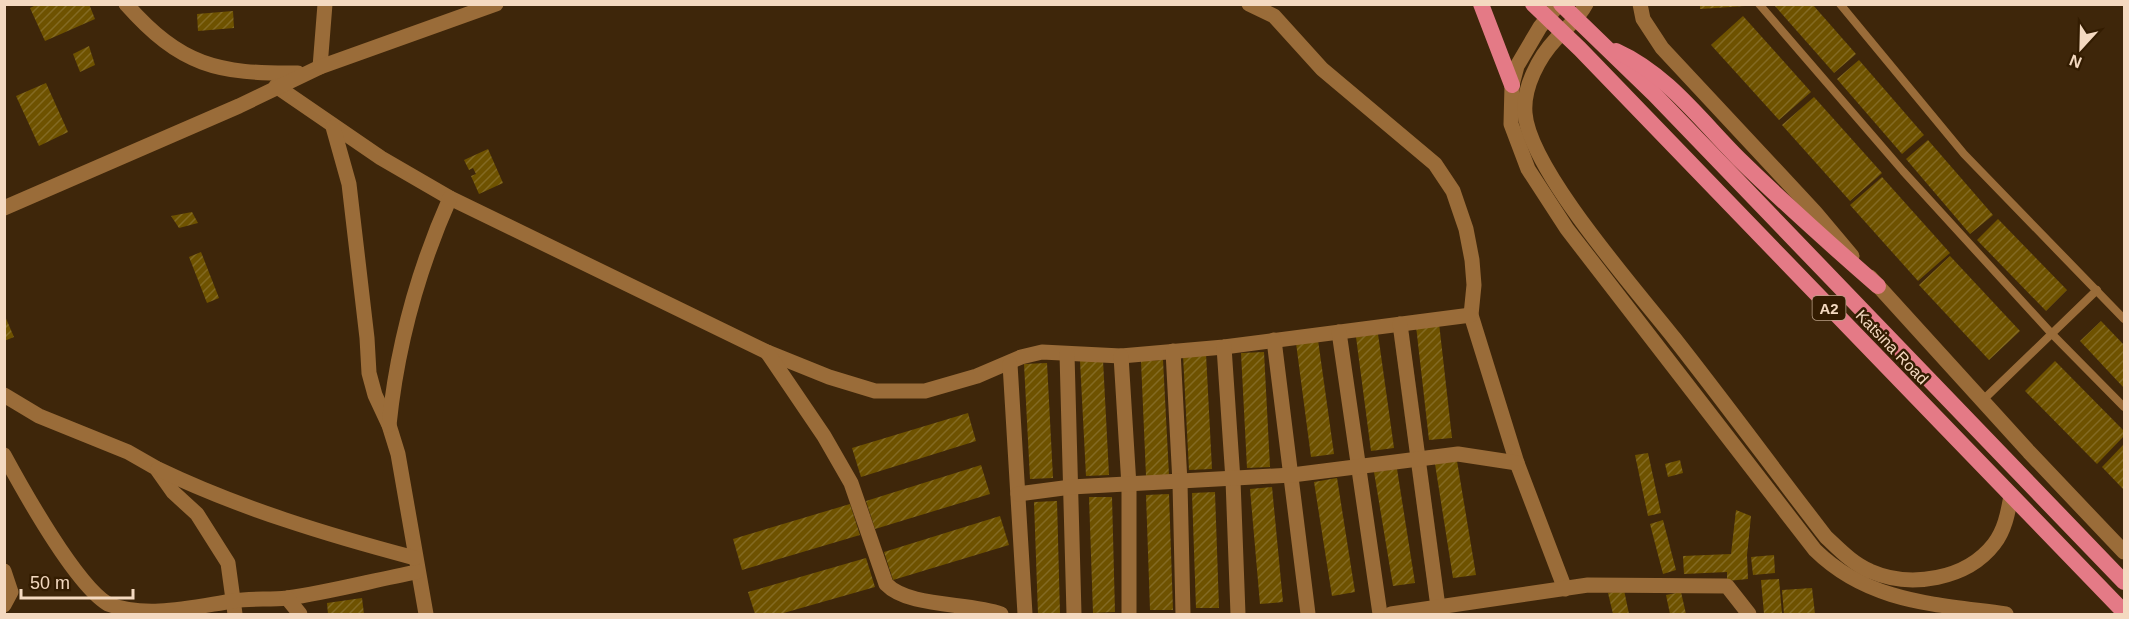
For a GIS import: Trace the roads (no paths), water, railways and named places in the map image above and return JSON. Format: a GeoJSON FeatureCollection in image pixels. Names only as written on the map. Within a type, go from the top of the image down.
{"type":"FeatureCollection","features":[{"type":"Feature","properties":{"kind":"highway"},"geometry":{"type":"LineString","coordinates":[[1481,4],[1512,85]]}},
{"type":"Feature","properties":{"kind":"highway","name":"Katsina Road"},"geometry":{"type":"LineString","coordinates":[[1533,4],[2124,612]]}},
{"type":"Feature","properties":{"kind":"highway","name":"Katsina Road"},"geometry":{"type":"LineString","coordinates":[[1560,4],[1654,94],[2124,582]]}},
{"type":"Feature","properties":{"kind":"highway"},"geometry":{"type":"LineString","coordinates":[[1604,46],[1634,59],[1671,88],[1739,159],[1878,286]]}},
{"type":"Feature","properties":{"kind":"street"},"geometry":{"type":"LineString","coordinates":[[126,4],[149,30],[191,60],[215,68],[258,74],[314,70]]}},
{"type":"Feature","properties":{"kind":"street"},"geometry":{"type":"LineString","coordinates":[[314,70],[325,4]]}},
{"type":"Feature","properties":{"kind":"street"},"geometry":{"type":"LineString","coordinates":[[4,208],[314,70],[496,4]]}},
{"type":"Feature","properties":{"kind":"street"},"geometry":{"type":"LineString","coordinates":[[1249,4],[1274,16],[1322,69],[1435,164],[1453,191],[1466,229],[1474,285],[1471,315],[1516,463],[1565,589]]}},
{"type":"Feature","properties":{"kind":"street"},"geometry":{"type":"LineString","coordinates":[[1560,4],[1540,27],[1517,66],[1512,85],[1511,124],[1528,169],[1567,229],[1815,550],[1835,569],[1861,584],[1926,603],[2006,615]]}},
{"type":"Feature","properties":{"kind":"street"},"geometry":{"type":"LineString","coordinates":[[1640,4],[1643,19],[1662,48],[1815,212],[1982,401],[2124,552]]}},
{"type":"Feature","properties":{"kind":"street"},"geometry":{"type":"LineString","coordinates":[[1584,8],[1554,41],[1534,73],[1527,92],[1525,112],[1531,136],[1547,169],[1595,238],[1827,537],[1849,559],[1871,572],[1899,578],[1929,580],[1953,572],[1983,556],[1996,542],[2007,518],[2011,496]]}},
{"type":"Feature","properties":{"kind":"street"},"geometry":{"type":"LineString","coordinates":[[276,86],[333,127],[450,198],[767,352],[829,377],[875,391],[925,391],[1010,364],[1021,357],[1042,352],[1121,356],[1224,346],[1471,315]]}},
{"type":"Feature","properties":{"kind":"street"},"geometry":{"type":"LineString","coordinates":[[333,127],[348,184],[368,338],[369,373],[375,396],[389,425],[398,454],[426,615]]}},
{"type":"Feature","properties":{"kind":"street"},"geometry":{"type":"LineString","coordinates":[[389,425],[394,376],[419,279],[430,242],[450,198]]}},
{"type":"Feature","properties":{"kind":"street"},"geometry":{"type":"LineString","coordinates":[[1400,324],[1438,607]]}},
{"type":"Feature","properties":{"kind":"street"},"geometry":{"type":"LineString","coordinates":[[1340,332],[1380,615]]}},
{"type":"Feature","properties":{"kind":"street"},"geometry":{"type":"LineString","coordinates":[[1274,340],[1308,615]]}},
{"type":"Feature","properties":{"kind":"street"},"geometry":{"type":"LineString","coordinates":[[1224,346],[1233,480],[1238,615]]}},
{"type":"Feature","properties":{"kind":"street"},"geometry":{"type":"LineString","coordinates":[[1173,351],[1180,483],[1183,615]]}},
{"type":"Feature","properties":{"kind":"street"},"geometry":{"type":"LineString","coordinates":[[767,352],[824,436],[851,483],[886,584],[900,594],[1001,615]]}},
{"type":"Feature","properties":{"kind":"street"},"geometry":{"type":"LineString","coordinates":[[1067,354],[1074,615]]}},
{"type":"Feature","properties":{"kind":"street"},"geometry":{"type":"LineString","coordinates":[[1121,356],[1130,486],[1129,615]]}},
{"type":"Feature","properties":{"kind":"street"},"geometry":{"type":"LineString","coordinates":[[1010,364],[1025,615]]}},
{"type":"Feature","properties":{"kind":"street"},"geometry":{"type":"LineString","coordinates":[[4,395],[39,416],[128,452],[156,468],[219,496],[416,565]]}},
{"type":"Feature","properties":{"kind":"street"},"geometry":{"type":"LineString","coordinates":[[1018,494],[1071,487],[1130,486],[1292,475],[1458,454],[1516,463]]}},
{"type":"Feature","properties":{"kind":"street"},"geometry":{"type":"LineString","coordinates":[[4,455],[25,495],[68,559],[95,594],[107,603],[137,614],[235,607],[286,598],[416,565]]}},
{"type":"Feature","properties":{"kind":"street"},"geometry":{"type":"LineString","coordinates":[[156,468],[173,492],[197,514],[228,563],[235,607]]}},
{"type":"Feature","properties":{"kind":"street"},"geometry":{"type":"LineString","coordinates":[[197,514],[219,496]]}},
{"type":"Feature","properties":{"kind":"street"},"geometry":{"type":"LineString","coordinates":[[4,571],[11,592],[4,605]]}},
{"type":"Feature","properties":{"kind":"street"},"geometry":{"type":"LineString","coordinates":[[1391,615],[1588,585],[1727,586],[1749,615]]}},
{"type":"Feature","properties":{"kind":"street"},"geometry":{"type":"LineString","coordinates":[[286,598],[300,615]]}},
{"type":"Feature","properties":{"kind":"lane"},"geometry":{"type":"LineString","coordinates":[[1759,4],[1903,171],[2052,334],[2124,407]]}},
{"type":"Feature","properties":{"kind":"lane"},"geometry":{"type":"LineString","coordinates":[[1840,4],[1964,154],[2124,319]]}},
{"type":"Feature","properties":{"kind":"lane"},"geometry":{"type":"LineString","coordinates":[[1982,401],[2097,290]]}}]}
